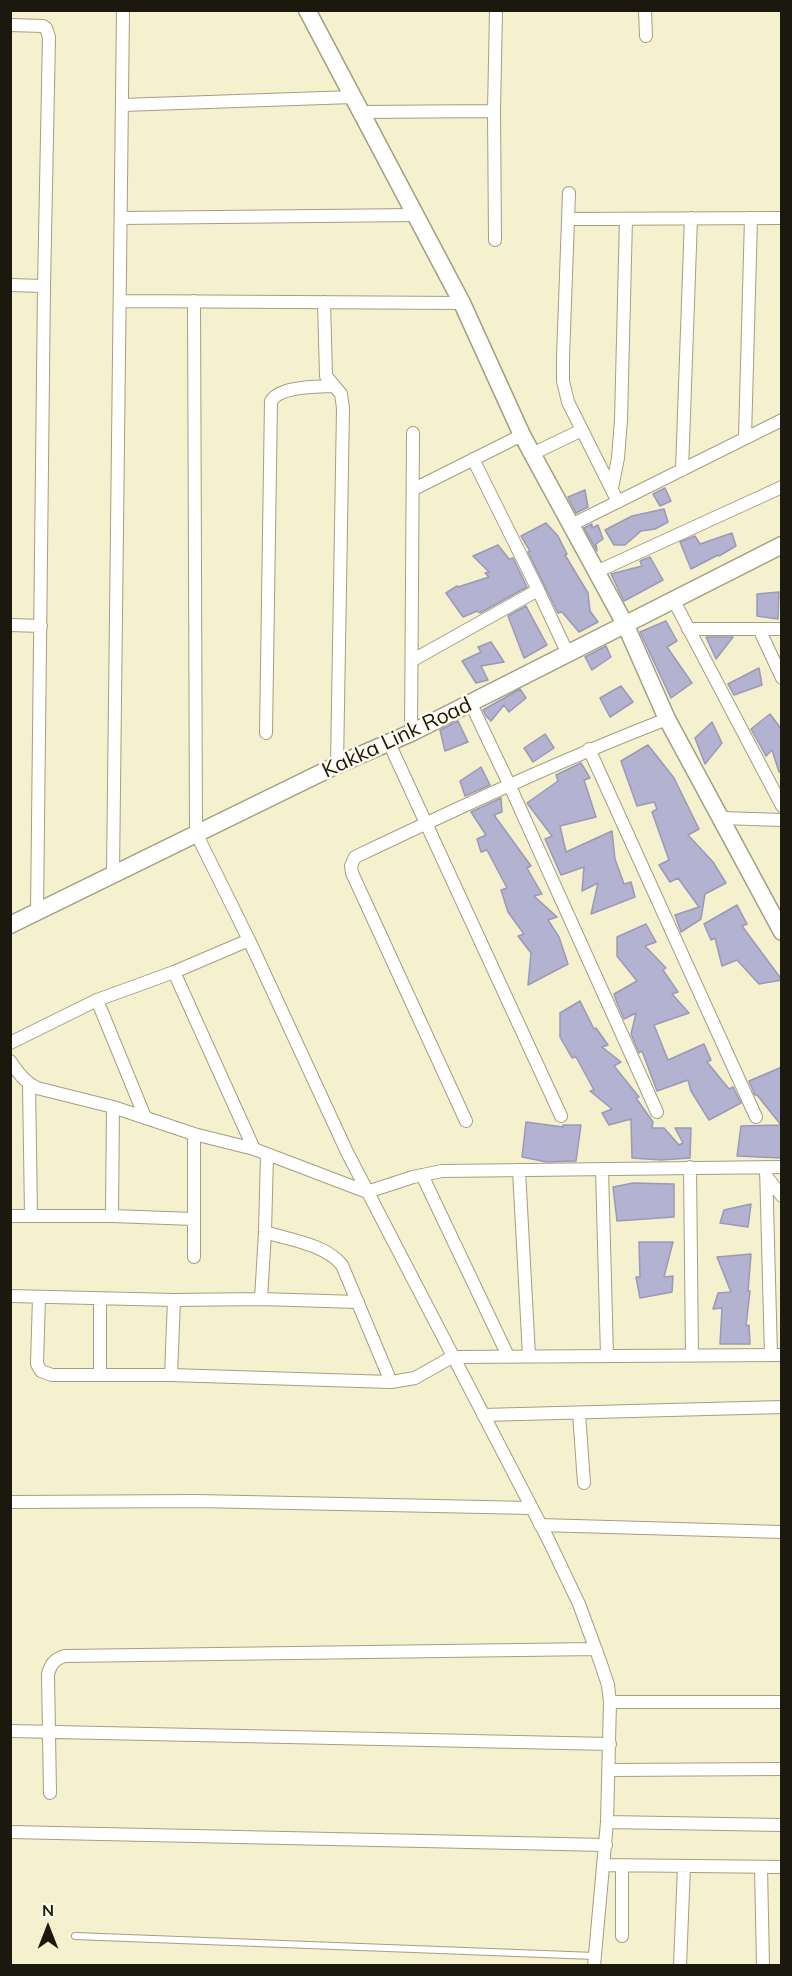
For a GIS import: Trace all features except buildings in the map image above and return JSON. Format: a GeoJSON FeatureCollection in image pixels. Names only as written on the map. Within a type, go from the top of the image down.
{"type":"FeatureCollection","features":[{"type":"Feature","properties":{"kind":"street"},"geometry":{"type":"LineString","coordinates":[[113,874],[123,10]]}},
{"type":"Feature","properties":{"kind":"street"},"geometry":{"type":"LineString","coordinates":[[307,10],[462,303],[522,435],[626,626],[667,719],[782,932]]}},
{"type":"Feature","properties":{"kind":"street"},"geometry":{"type":"LineString","coordinates":[[495,240],[496,10]]}},
{"type":"Feature","properties":{"kind":"street"},"geometry":{"type":"LineString","coordinates":[[645,10],[646,36]]}},
{"type":"Feature","properties":{"kind":"street"},"geometry":{"type":"LineString","coordinates":[[10,25],[43,26],[49,37],[37,913]]}},
{"type":"Feature","properties":{"kind":"street"},"geometry":{"type":"LineString","coordinates":[[122,105],[352,97]]}},
{"type":"Feature","properties":{"kind":"street"},"geometry":{"type":"LineString","coordinates":[[361,112],[494,111]]}},
{"type":"Feature","properties":{"kind":"street"},"geometry":{"type":"LineString","coordinates":[[569,193],[563,381],[568,402],[618,502]]}},
{"type":"Feature","properties":{"kind":"street"},"geometry":{"type":"LineString","coordinates":[[121,218],[415,215]]}},
{"type":"Feature","properties":{"kind":"street"},"geometry":{"type":"LineString","coordinates":[[682,470],[691,218]]}},
{"type":"Feature","properties":{"kind":"street"},"geometry":{"type":"LineString","coordinates":[[745,438],[752,218]]}},
{"type":"Feature","properties":{"kind":"street"},"geometry":{"type":"LineString","coordinates":[[568,219],[782,218]]}},
{"type":"Feature","properties":{"kind":"street"},"geometry":{"type":"LineString","coordinates":[[612,488],[618,458],[621,420],[626,219]]}},
{"type":"Feature","properties":{"kind":"street"},"geometry":{"type":"LineString","coordinates":[[10,285],[44,286]]}},
{"type":"Feature","properties":{"kind":"street"},"geometry":{"type":"LineString","coordinates":[[120,301],[462,303]]}},
{"type":"Feature","properties":{"kind":"street"},"geometry":{"type":"LineString","coordinates":[[194,301],[196,833],[249,940],[367,1192],[579,1604],[596,1649],[608,1685],[610,1744],[606,1845],[594,1961]]}},
{"type":"Feature","properties":{"kind":"street"},"geometry":{"type":"LineString","coordinates":[[324,302],[326,376],[341,394],[343,408],[337,765]]}},
{"type":"Feature","properties":{"kind":"street"},"geometry":{"type":"LineString","coordinates":[[266,733],[271,401],[274,396],[286,390],[333,386]]}},
{"type":"Feature","properties":{"kind":"street"},"geometry":{"type":"LineString","coordinates":[[570,525],[782,420]]}},
{"type":"Feature","properties":{"kind":"street"},"geometry":{"type":"LineString","coordinates":[[532,454],[582,430]]}},
{"type":"Feature","properties":{"kind":"street"},"geometry":{"type":"LineString","coordinates":[[411,734],[413,433]]}},
{"type":"Feature","properties":{"kind":"street"},"geometry":{"type":"LineString","coordinates":[[414,489],[522,435]]}},
{"type":"Feature","properties":{"kind":"street"},"geometry":{"type":"LineString","coordinates":[[474,459],[568,654]]}},
{"type":"Feature","properties":{"kind":"street"},"geometry":{"type":"LineString","coordinates":[[596,572],[782,487]]}},
{"type":"Feature","properties":{"kind":"street","name":"Kakka Link Road"},"geometry":{"type":"LineString","coordinates":[[10,925],[337,765],[411,734],[782,545]]}},
{"type":"Feature","properties":{"kind":"street"},"geometry":{"type":"LineString","coordinates":[[413,660],[538,590]]}},
{"type":"Feature","properties":{"kind":"street"},"geometry":{"type":"LineString","coordinates":[[674,601],[782,806]]}},
{"type":"Feature","properties":{"kind":"street"},"geometry":{"type":"LineString","coordinates":[[10,625],[41,626]]}},
{"type":"Feature","properties":{"kind":"street"},"geometry":{"type":"LineString","coordinates":[[688,629],[782,629]]}},
{"type":"Feature","properties":{"kind":"street"},"geometry":{"type":"LineString","coordinates":[[759,629],[782,678]]}},
{"type":"Feature","properties":{"kind":"street"},"geometry":{"type":"LineString","coordinates":[[471,704],[657,1112]]}},
{"type":"Feature","properties":{"kind":"street"},"geometry":{"type":"LineString","coordinates":[[466,1121],[351,870],[355,857],[509,784],[589,749],[667,719]]}},
{"type":"Feature","properties":{"kind":"street"},"geometry":{"type":"LineString","coordinates":[[389,743],[561,1116]]}},
{"type":"Feature","properties":{"kind":"street"},"geometry":{"type":"LineString","coordinates":[[589,749],[756,1117]]}},
{"type":"Feature","properties":{"kind":"street"},"geometry":{"type":"LineString","coordinates":[[721,818],[782,820]]}},
{"type":"Feature","properties":{"kind":"street"},"geometry":{"type":"LineString","coordinates":[[10,1043],[97,1000],[174,972],[249,940]]}},
{"type":"Feature","properties":{"kind":"street"},"geometry":{"type":"LineString","coordinates":[[174,972],[254,1149]]}},
{"type":"Feature","properties":{"kind":"street"},"geometry":{"type":"LineString","coordinates":[[97,1000],[145,1117]]}},
{"type":"Feature","properties":{"kind":"street"},"geometry":{"type":"LineString","coordinates":[[10,1061],[21,1076],[37,1088],[113,1107],[194,1134],[254,1149],[367,1192],[422,1175],[460,1170],[690,1167],[766,1172],[782,1167]]}},
{"type":"Feature","properties":{"kind":"street"},"geometry":{"type":"LineString","coordinates":[[29,1084],[32,1215]]}},
{"type":"Feature","properties":{"kind":"street"},"geometry":{"type":"LineString","coordinates":[[112,1216],[113,1107]]}},
{"type":"Feature","properties":{"kind":"street"},"geometry":{"type":"LineString","coordinates":[[194,1134],[194,1257]]}},
{"type":"Feature","properties":{"kind":"street"},"geometry":{"type":"LineString","coordinates":[[261,1299],[267,1155]]}},
{"type":"Feature","properties":{"kind":"street"},"geometry":{"type":"LineString","coordinates":[[690,1167],[692,1356]]}},
{"type":"Feature","properties":{"kind":"street"},"geometry":{"type":"LineString","coordinates":[[602,1169],[608,1356]]}},
{"type":"Feature","properties":{"kind":"street"},"geometry":{"type":"LineString","coordinates":[[519,1170],[529,1356]]}},
{"type":"Feature","properties":{"kind":"street"},"geometry":{"type":"LineString","coordinates":[[766,1172],[782,1196]]}},
{"type":"Feature","properties":{"kind":"street"},"geometry":{"type":"LineString","coordinates":[[39,1297],[38,1368],[52,1375],[171,1375],[391,1382],[415,1378],[452,1356],[776,1355],[766,1172]]}},
{"type":"Feature","properties":{"kind":"street"},"geometry":{"type":"LineString","coordinates":[[422,1175],[508,1356]]}},
{"type":"Feature","properties":{"kind":"street"},"geometry":{"type":"LineString","coordinates":[[10,1216],[194,1219]]}},
{"type":"Feature","properties":{"kind":"street"},"geometry":{"type":"LineString","coordinates":[[265,1232],[324,1251],[335,1257],[342,1265],[391,1382]]}},
{"type":"Feature","properties":{"kind":"street"},"geometry":{"type":"LineString","coordinates":[[10,1296],[358,1302]]}},
{"type":"Feature","properties":{"kind":"street"},"geometry":{"type":"LineString","coordinates":[[100,1299],[100,1374]]}},
{"type":"Feature","properties":{"kind":"street"},"geometry":{"type":"LineString","coordinates":[[171,1375],[174,1300]]}},
{"type":"Feature","properties":{"kind":"street"},"geometry":{"type":"LineString","coordinates":[[483,1415],[782,1407]]}},
{"type":"Feature","properties":{"kind":"street"},"geometry":{"type":"LineString","coordinates":[[579,1413],[584,1483]]}},
{"type":"Feature","properties":{"kind":"street"},"geometry":{"type":"LineString","coordinates":[[10,1502],[197,1501],[531,1508]]}},
{"type":"Feature","properties":{"kind":"street"},"geometry":{"type":"LineString","coordinates":[[540,1525],[782,1532]]}},
{"type":"Feature","properties":{"kind":"street"},"geometry":{"type":"LineString","coordinates":[[50,1793],[48,1674],[57,1658],[65,1656],[596,1649]]}},
{"type":"Feature","properties":{"kind":"street"},"geometry":{"type":"LineString","coordinates":[[610,1702],[782,1702]]}},
{"type":"Feature","properties":{"kind":"street"},"geometry":{"type":"LineString","coordinates":[[10,1731],[610,1744]]}},
{"type":"Feature","properties":{"kind":"street"},"geometry":{"type":"LineString","coordinates":[[609,1770],[782,1769]]}},
{"type":"Feature","properties":{"kind":"street"},"geometry":{"type":"LineString","coordinates":[[607,1822],[782,1825]]}},
{"type":"Feature","properties":{"kind":"street"},"geometry":{"type":"LineString","coordinates":[[10,1832],[606,1845]]}},
{"type":"Feature","properties":{"kind":"street"},"geometry":{"type":"LineString","coordinates":[[604,1865],[782,1867]]}},
{"type":"Feature","properties":{"kind":"street"},"geometry":{"type":"LineString","coordinates":[[622,1866],[622,1936]]}},
{"type":"Feature","properties":{"kind":"street"},"geometry":{"type":"LineString","coordinates":[[681,1965],[684,1866]]}},
{"type":"Feature","properties":{"kind":"street"},"geometry":{"type":"LineString","coordinates":[[761,1867],[763,1965]]}},
{"type":"Feature","properties":{"kind":"lane"},"geometry":{"type":"LineString","coordinates":[[75,1936],[594,1961]]}}]}
